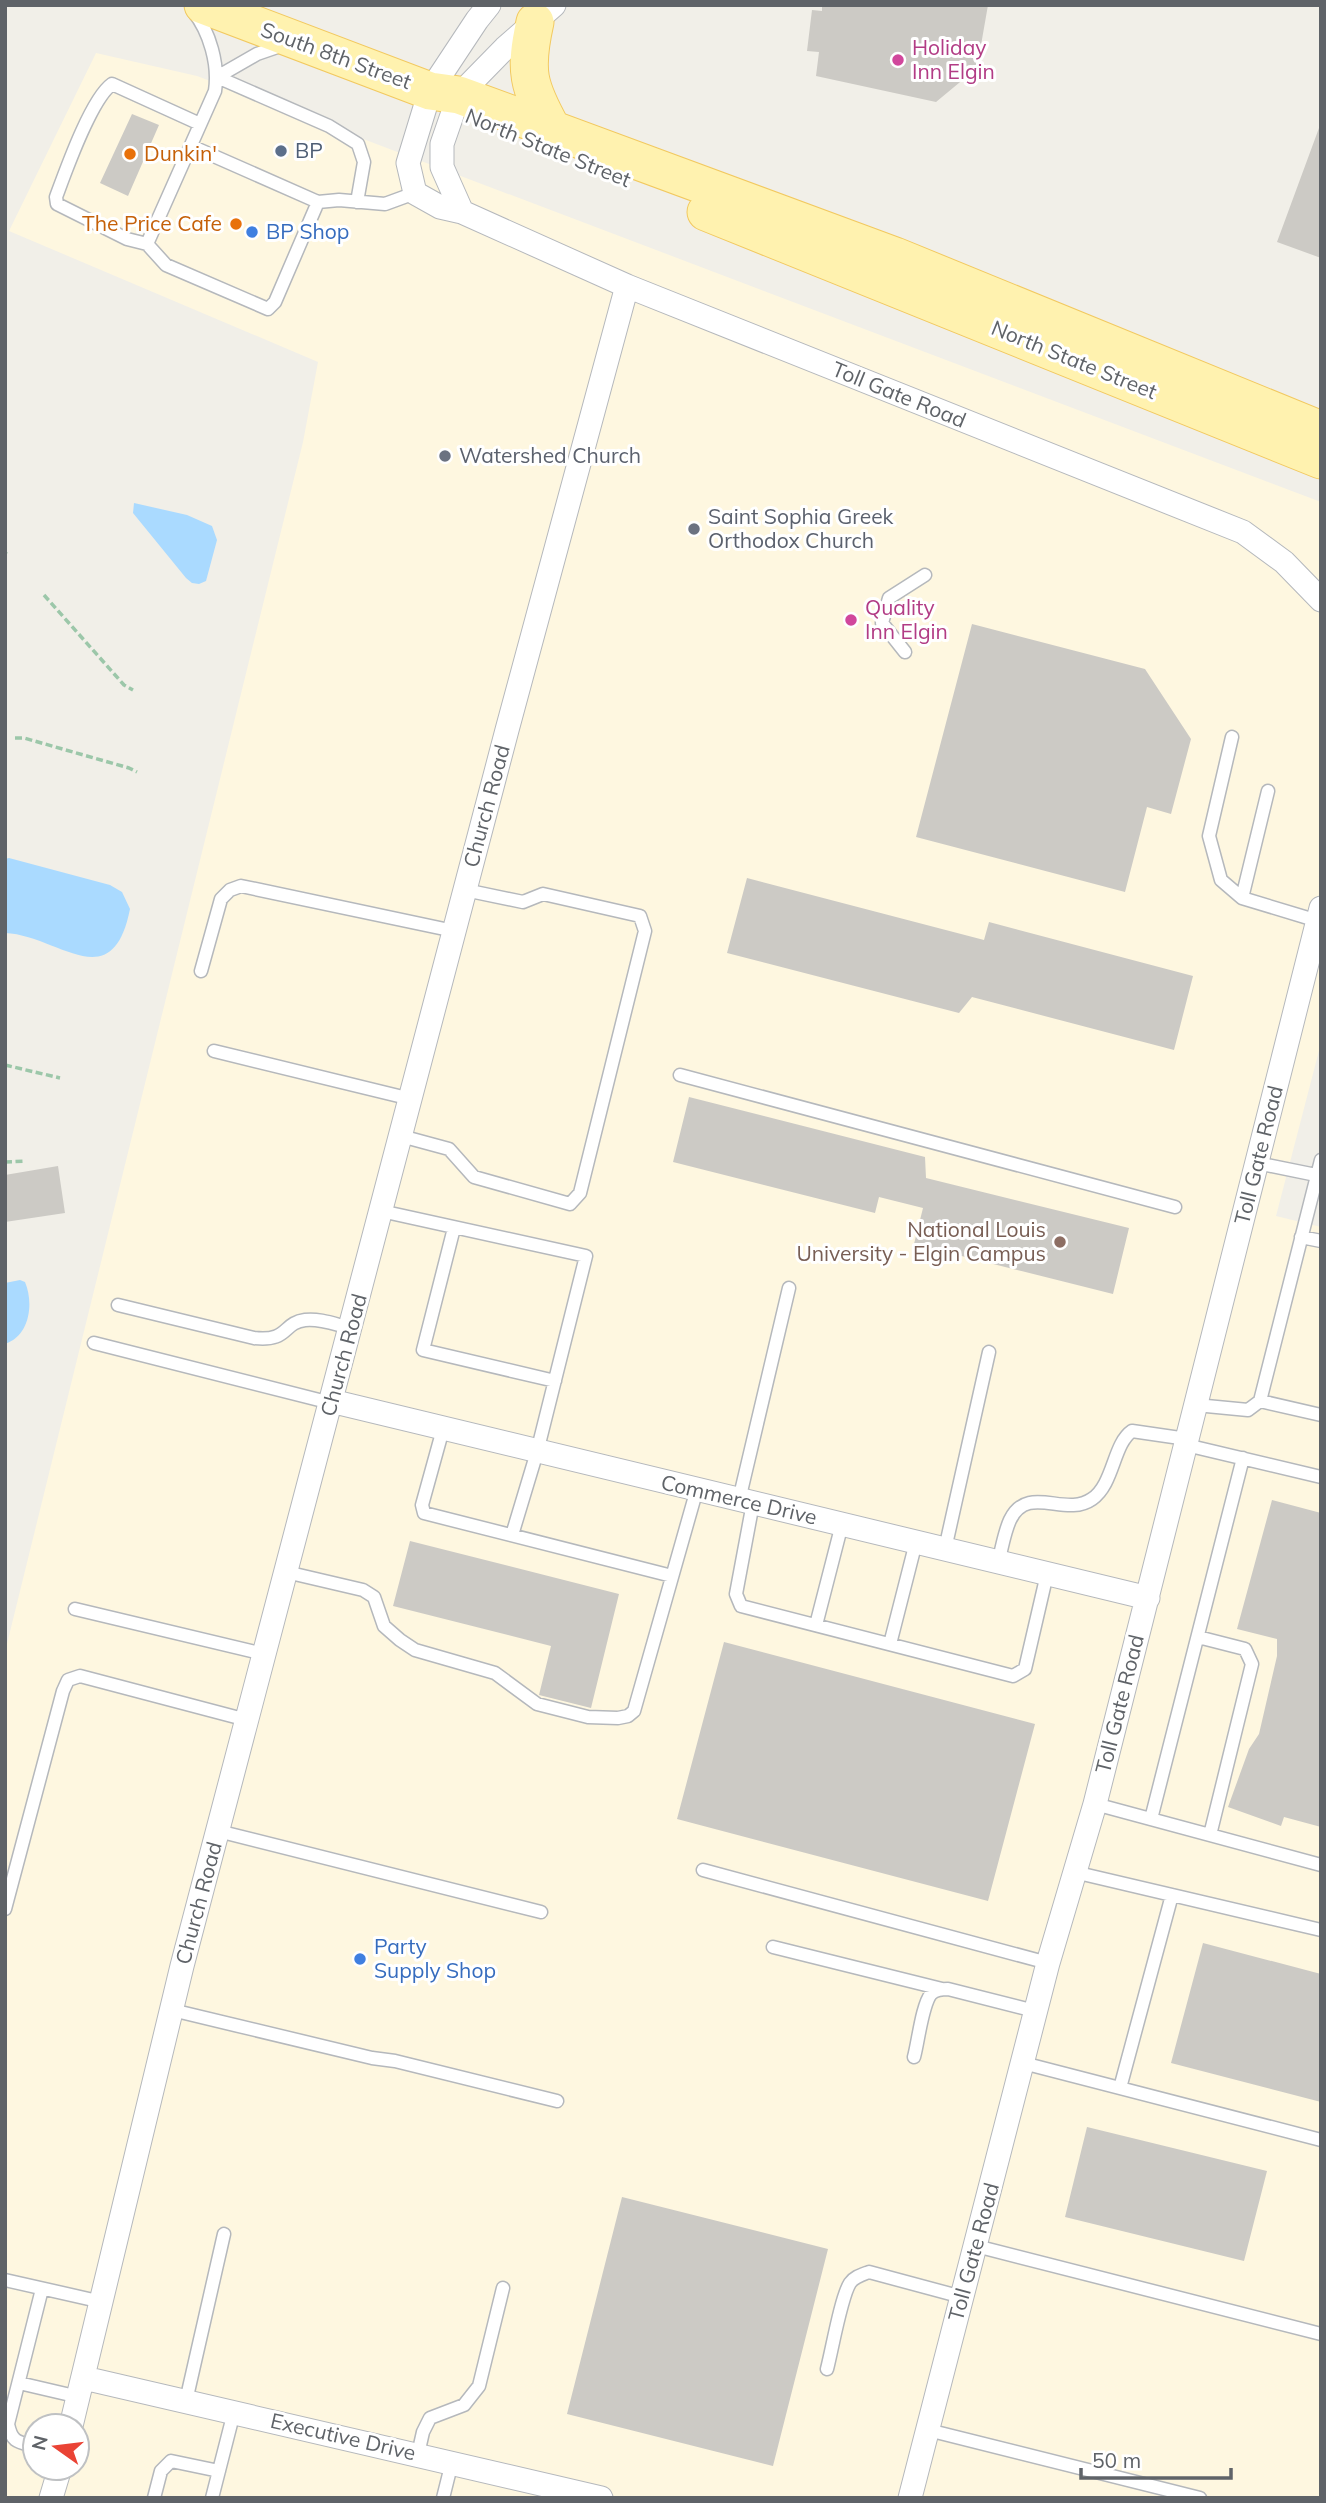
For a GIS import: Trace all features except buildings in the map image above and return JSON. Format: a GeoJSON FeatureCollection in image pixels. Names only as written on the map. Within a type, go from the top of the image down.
{"type":"FeatureCollection","features":[{"type":"Feature","properties":{"kind":"main road","name":"South 8th Street"},"geometry":{"type":"LineString","coordinates":[[208,7],[448,99]]}},
{"type":"Feature","properties":{"kind":"main road"},"geometry":{"type":"LineString","coordinates":[[544,14],[528,51],[528,73],[535,99],[552,129]]}},
{"type":"Feature","properties":{"kind":"main road","name":"North State Street"},"geometry":{"type":"LineString","coordinates":[[448,99],[552,129],[895,256],[1321,430]]}},
{"type":"Feature","properties":{"kind":"main road","name":"North State Street"},"geometry":{"type":"LineString","coordinates":[[448,99],[1321,460]]}},
{"type":"Feature","properties":{"kind":"street"},"geometry":{"type":"LineString","coordinates":[[415,193],[408,163],[448,99],[489,5]]}},
{"type":"Feature","properties":{"kind":"street"},"geometry":{"type":"LineString","coordinates":[[462,212],[442,167],[448,99],[544,14]]}},
{"type":"Feature","properties":{"kind":"street","name":"Toll Gate Road"},"geometry":{"type":"LineString","coordinates":[[415,193],[440,207],[462,212],[627,286],[1243,532],[1284,562],[1321,600]]}},
{"type":"Feature","properties":{"kind":"street","name":"Church Road"},"geometry":{"type":"LineString","coordinates":[[75,2412],[218,1831],[454,931],[627,286]]}},
{"type":"Feature","properties":{"kind":"street","name":"Toll Gate Road"},"geometry":{"type":"LineString","coordinates":[[910,2498],[1035,2011],[1073,1872],[1095,1804],[1319,915]]}},
{"type":"Feature","properties":{"kind":"street","name":"Commerce Drive"},"geometry":{"type":"LineString","coordinates":[[331,1402],[1148,1598]]}},
{"type":"Feature","properties":{"kind":"street","name":"Executive Drive"},"geometry":{"type":"LineString","coordinates":[[82,2387],[186,2401],[452,2462],[551,2492],[601,2498]]}},
{"type":"Feature","properties":{"kind":"lane"},"geometry":{"type":"LineString","coordinates":[[147,244],[215,91],[217,77],[212,49],[199,19],[208,7]]}},
{"type":"Feature","properties":{"kind":"lane"},"geometry":{"type":"LineString","coordinates":[[217,77],[257,54],[295,41]]}},
{"type":"Feature","properties":{"kind":"lane"},"geometry":{"type":"LineString","coordinates":[[217,77],[328,126],[358,144],[364,162],[357,202]]}},
{"type":"Feature","properties":{"kind":"lane"},"geometry":{"type":"LineString","coordinates":[[200,124],[112,84],[104,90],[90,117],[56,197],[57,204],[127,239],[147,244],[166,265],[268,309],[275,302],[318,201]]}},
{"type":"Feature","properties":{"kind":"lane"},"geometry":{"type":"LineString","coordinates":[[191,146],[318,201],[385,204],[415,193]]}},
{"type":"Feature","properties":{"kind":"lane"},"geometry":{"type":"LineString","coordinates":[[905,652],[882,624],[889,598],[925,575]]}},
{"type":"Feature","properties":{"kind":"lane"},"geometry":{"type":"LineString","coordinates":[[1232,737],[1209,836],[1221,880],[1242,898],[1319,915]]}},
{"type":"Feature","properties":{"kind":"lane"},"geometry":{"type":"LineString","coordinates":[[1242,898],[1268,791]]}},
{"type":"Feature","properties":{"kind":"lane"},"geometry":{"type":"LineString","coordinates":[[201,971],[221,899],[230,890],[241,886],[454,931]]}},
{"type":"Feature","properties":{"kind":"lane"},"geometry":{"type":"LineString","coordinates":[[401,1136],[449,1149],[474,1177],[570,1204],[580,1193],[645,931],[640,916],[543,894],[523,902],[465,890]]}},
{"type":"Feature","properties":{"kind":"lane"},"geometry":{"type":"LineString","coordinates":[[214,1051],[411,1099]]}},
{"type":"Feature","properties":{"kind":"lane"},"geometry":{"type":"LineString","coordinates":[[680,1075],[1175,1207]]}},
{"type":"Feature","properties":{"kind":"lane"},"geometry":{"type":"LineString","coordinates":[[1196,1405],[1248,1410],[1260,1401],[1321,1160]]}},
{"type":"Feature","properties":{"kind":"lane"},"geometry":{"type":"LineString","coordinates":[[1257,1163],[1319,1175]]}},
{"type":"Feature","properties":{"kind":"lane"},"geometry":{"type":"LineString","coordinates":[[381,1211],[586,1256],[537,1452],[512,1535]]}},
{"type":"Feature","properties":{"kind":"lane"},"geometry":{"type":"LineString","coordinates":[[454,1228],[423,1350],[555,1381]]}},
{"type":"Feature","properties":{"kind":"lane"},"geometry":{"type":"LineString","coordinates":[[1301,1237],[1321,1241]]}},
{"type":"Feature","properties":{"kind":"lane"},"geometry":{"type":"LineString","coordinates":[[789,1288],[746,1501],[736,1594],[741,1606],[1013,1676],[1025,1669],[1047,1574]]}},
{"type":"Feature","properties":{"kind":"lane"},"geometry":{"type":"LineString","coordinates":[[118,1305],[270,1340],[304,1320],[351,1328]]}},
{"type":"Feature","properties":{"kind":"lane"},"geometry":{"type":"LineString","coordinates":[[94,1343],[331,1402]]}},
{"type":"Feature","properties":{"kind":"lane"},"geometry":{"type":"LineString","coordinates":[[945,1549],[989,1352]]}},
{"type":"Feature","properties":{"kind":"lane"},"geometry":{"type":"LineString","coordinates":[[1260,1401],[1321,1415]]}},
{"type":"Feature","properties":{"kind":"lane"},"geometry":{"type":"LineString","coordinates":[[443,1429],[422,1505],[424,1513],[672,1576]]}},
{"type":"Feature","properties":{"kind":"lane"},"geometry":{"type":"LineString","coordinates":[[998,1562],[1010,1520],[1020,1508],[1033,1501],[1075,1506],[1093,1499],[1105,1482],[1124,1437],[1132,1431],[1187,1442],[1321,1477]]}},
{"type":"Feature","properties":{"kind":"lane"},"geometry":{"type":"LineString","coordinates":[[1151,1819],[1243,1458]]}},
{"type":"Feature","properties":{"kind":"lane"},"geometry":{"type":"LineString","coordinates":[[286,1572],[363,1590],[374,1597],[384,1626],[415,1650],[495,1673],[537,1704],[589,1717],[628,1716],[634,1711],[697,1489]]}},
{"type":"Feature","properties":{"kind":"lane"},"geometry":{"type":"LineString","coordinates":[[817,1625],[842,1524]]}},
{"type":"Feature","properties":{"kind":"lane"},"geometry":{"type":"LineString","coordinates":[[890,1644],[916,1542]]}},
{"type":"Feature","properties":{"kind":"lane"},"geometry":{"type":"LineString","coordinates":[[75,1609],[264,1654]]}},
{"type":"Feature","properties":{"kind":"lane"},"geometry":{"type":"LineString","coordinates":[[1198,1637],[1245,1649],[1252,1664],[1210,1835]]}},
{"type":"Feature","properties":{"kind":"lane"},"geometry":{"type":"LineString","coordinates":[[5,1909],[68,1680],[79,1676],[247,1720]]}},
{"type":"Feature","properties":{"kind":"lane"},"geometry":{"type":"LineString","coordinates":[[1095,1804],[1321,1865]]}},
{"type":"Feature","properties":{"kind":"lane"},"geometry":{"type":"LineString","coordinates":[[218,1831],[541,1912]]}},
{"type":"Feature","properties":{"kind":"lane"},"geometry":{"type":"LineString","coordinates":[[703,1871],[1048,1963]]}},
{"type":"Feature","properties":{"kind":"lane"},"geometry":{"type":"LineString","coordinates":[[1073,1872],[1321,1930]]}},
{"type":"Feature","properties":{"kind":"lane"},"geometry":{"type":"LineString","coordinates":[[1120,2088],[1172,1895]]}},
{"type":"Feature","properties":{"kind":"lane"},"geometry":{"type":"LineString","coordinates":[[773,1947],[1035,2011]]}},
{"type":"Feature","properties":{"kind":"lane"},"geometry":{"type":"LineString","coordinates":[[914,2057],[927,2003],[931,1994],[942,1989]]}},
{"type":"Feature","properties":{"kind":"lane"},"geometry":{"type":"LineString","coordinates":[[172,2010],[557,2101]]}},
{"type":"Feature","properties":{"kind":"lane"},"geometry":{"type":"LineString","coordinates":[[1023,2063],[1321,2140]]}},
{"type":"Feature","properties":{"kind":"lane"},"geometry":{"type":"LineString","coordinates":[[186,2401],[225,2234]]}},
{"type":"Feature","properties":{"kind":"lane"},"geometry":{"type":"LineString","coordinates":[[976,2246],[1321,2333]]}},
{"type":"Feature","properties":{"kind":"lane"},"geometry":{"type":"LineString","coordinates":[[827,2369],[845,2297],[850,2283],[858,2276],[869,2272],[962,2297]]}},
{"type":"Feature","properties":{"kind":"lane"},"geometry":{"type":"LineString","coordinates":[[5,2280],[102,2302]]}},
{"type":"Feature","properties":{"kind":"lane"},"geometry":{"type":"LineString","coordinates":[[418,2454],[423,2432],[430,2418],[464,2405],[479,2386],[503,2288]]}},
{"type":"Feature","properties":{"kind":"lane"},"geometry":{"type":"LineString","coordinates":[[21,2443],[10,2435],[8,2424],[42,2289]]}},
{"type":"Feature","properties":{"kind":"lane"},"geometry":{"type":"LineString","coordinates":[[19,2383],[82,2387]]}},
{"type":"Feature","properties":{"kind":"lane"},"geometry":{"type":"LineString","coordinates":[[212,2498],[234,2412]]}},
{"type":"Feature","properties":{"kind":"lane"},"geometry":{"type":"LineString","coordinates":[[928,2430],[1200,2498]]}},
{"type":"Feature","properties":{"kind":"lane"},"geometry":{"type":"LineString","coordinates":[[154,2498],[161,2471],[171,2461],[219,2471]]}},
{"type":"Feature","properties":{"kind":"lane"},"geometry":{"type":"LineString","coordinates":[[443,2498],[452,2462]]}},
{"type":"Feature","properties":{"kind":"path"},"geometry":{"type":"LineString","coordinates":[[44,595],[124,685],[133,690]]}},
{"type":"Feature","properties":{"kind":"path"},"geometry":{"type":"LineString","coordinates":[[15,738],[24,738],[138,772]]}},
{"type":"Feature","properties":{"kind":"path"},"geometry":{"type":"LineString","coordinates":[[5,1065],[60,1077]]}},
{"type":"Feature","properties":{"kind":"path"},"geometry":{"type":"LineString","coordinates":[[5,1162],[26,1161]]}},
{"type":"Feature","properties":{"kind":"shaded area"},"geometry":{"type":"Polygon","coordinates":[[[96,53],[197,76],[1321,502],[1321,1043],[1276,1216],[1321,1227],[1321,2498],[5,2498],[5,1652],[303,442],[318,362],[9,231],[96,53]]]}},
{"type":"Feature","properties":{"kind":"water"},"geometry":{"type":"Polygon","coordinates":[[[134,503],[187,515],[212,526],[217,540],[206,581],[192,583],[186,578],[133,513],[134,503]]]}},
{"type":"Feature","properties":{"kind":"water"},"geometry":{"type":"Polygon","coordinates":[[[5,859],[110,885],[122,892],[130,909],[122,936],[110,951],[97,957],[81,956],[25,936],[5,933],[5,859]]]}},
{"type":"Feature","properties":{"kind":"water"},"geometry":{"type":"Polygon","coordinates":[[[20,1280],[25,1282],[28,1290],[28,1318],[20,1334],[5,1344],[5,1283],[20,1280]]]}},
{"type":"Feature","properties":{"kind":"place","name":"Holiday Inn Elgin"},"geometry":{"type":"Point","coordinates":[898,60]}},
{"type":"Feature","properties":{"kind":"place","name":"BP"},"geometry":{"type":"Point","coordinates":[281,151]}},
{"type":"Feature","properties":{"kind":"place","name":"Dunkin'"},"geometry":{"type":"Point","coordinates":[130,154]}},
{"type":"Feature","properties":{"kind":"place","name":"The Price Cafe"},"geometry":{"type":"Point","coordinates":[236,224]}},
{"type":"Feature","properties":{"kind":"place","name":"BP Shop"},"geometry":{"type":"Point","coordinates":[252,232]}},
{"type":"Feature","properties":{"kind":"place","name":"Watershed Church"},"geometry":{"type":"Point","coordinates":[445,456]}},
{"type":"Feature","properties":{"kind":"place","name":"Saint Sophia Greek Orthodox Church"},"geometry":{"type":"Point","coordinates":[694,529]}},
{"type":"Feature","properties":{"kind":"place","name":"Quality Inn Elgin"},"geometry":{"type":"Point","coordinates":[851,620]}},
{"type":"Feature","properties":{"kind":"place","name":"National Louis University - Elgin Campus"},"geometry":{"type":"Point","coordinates":[1060,1242]}},
{"type":"Feature","properties":{"kind":"place","name":"Party Supply Shop"},"geometry":{"type":"Point","coordinates":[360,1959]}}]}
